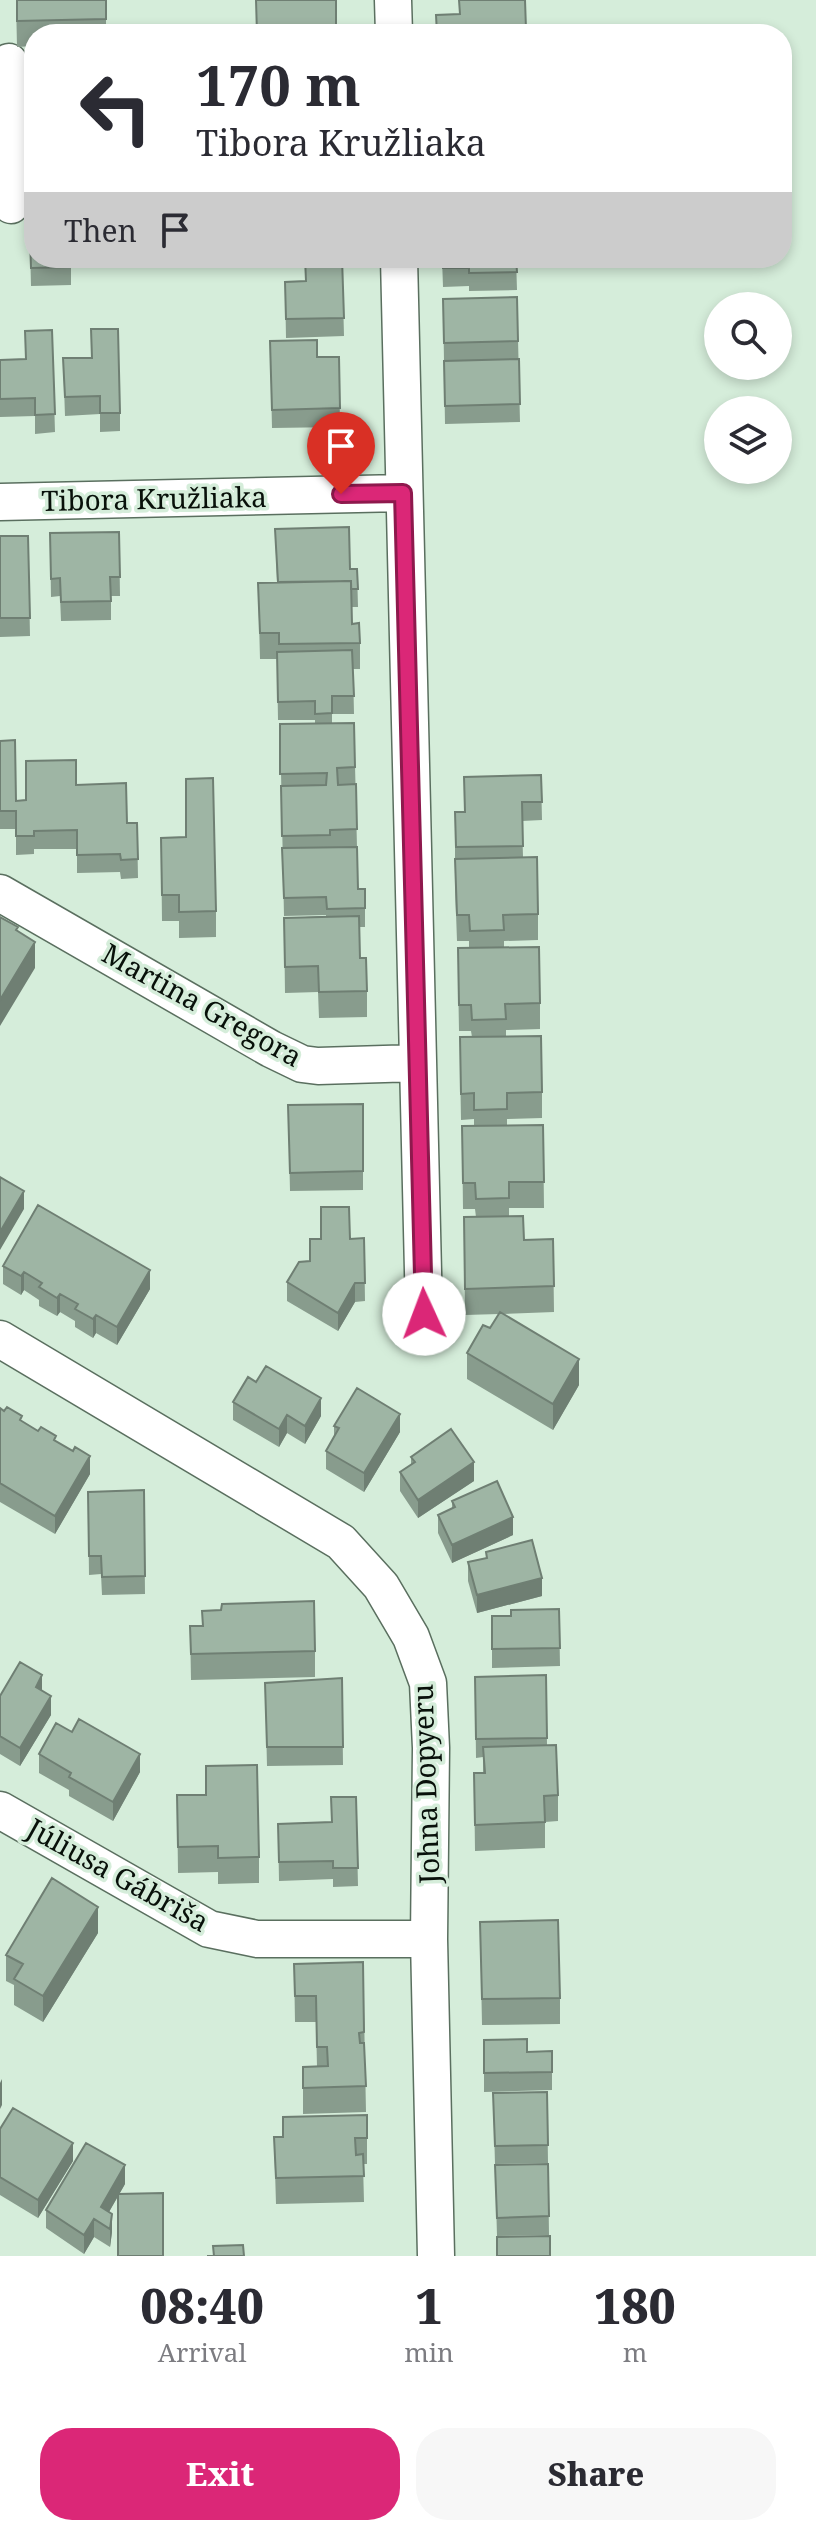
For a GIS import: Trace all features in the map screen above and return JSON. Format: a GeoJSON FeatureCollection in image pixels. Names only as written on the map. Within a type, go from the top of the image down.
{"type":"FeatureCollection","features":[{"type":"Feature","properties":{"kind":"street"},"geometry":{"type":"LineString","coordinates":[[393,0],[394,24]]}},
{"type":"Feature","properties":{"kind":"street"},"geometry":{"type":"LineString","coordinates":[[9,62],[6,145],[11,205]]}},
{"type":"Feature","properties":{"kind":"street"},"geometry":{"type":"LineString","coordinates":[[399,268],[424,1314]]}},
{"type":"Feature","properties":{"kind":"street","name":"Tibora Kružliaka"},"geometry":{"type":"LineString","coordinates":[[0,502],[403,493]]}},
{"type":"Feature","properties":{"kind":"street","name":"Martina Gregora"},"geometry":{"type":"LineString","coordinates":[[0,893],[302,1064],[417,1063]]}},
{"type":"Feature","properties":{"kind":"street","name":"Johna Dopyeru"},"geometry":{"type":"LineString","coordinates":[[0,1339],[341,1542],[381,1586],[411,1637],[428,1683],[431,1748],[429,1939],[436,2256]]}},
{"type":"Feature","properties":{"kind":"street","name":"Júliusa Gábriša"},"geometry":{"type":"LineString","coordinates":[[0,1810],[209,1929],[257,1939],[429,1939]]}},
{"type":"Feature","properties":{"kind":"building"},"geometry":{"type":"Polygon","coordinates":[[[17,0],[106,0],[106,19],[17,21],[17,0]]]}},
{"type":"Feature","properties":{"kind":"building"},"geometry":{"type":"Polygon","coordinates":[[[256,0],[336,0],[336,24],[257,24],[256,0]]]}},
{"type":"Feature","properties":{"kind":"building"},"geometry":{"type":"Polygon","coordinates":[[[459,0],[525,0],[526,24],[436,24],[436,15],[460,14],[459,0]]]}},
{"type":"Feature","properties":{"kind":"building"},"geometry":{"type":"Polygon","coordinates":[[[305,268],[342,268],[344,318],[286,319],[285,282],[306,281],[305,268]]]}},
{"type":"Feature","properties":{"kind":"building"},"geometry":{"type":"Polygon","coordinates":[[[469,268],[517,268],[517,272],[469,273],[469,268]]]}},
{"type":"Feature","properties":{"kind":"building"},"geometry":{"type":"Polygon","coordinates":[[[517,297],[518,341],[444,343],[443,299],[517,297]]]}},
{"type":"Feature","properties":{"kind":"building"},"geometry":{"type":"Polygon","coordinates":[[[91,329],[118,329],[120,413],[100,413],[100,396],[65,397],[63,358],[92,358],[91,329]]]}},
{"type":"Feature","properties":{"kind":"building"},"geometry":{"type":"Polygon","coordinates":[[[52,330],[55,414],[35,415],[35,398],[0,399],[0,360],[26,359],[25,331],[52,330]]]}},
{"type":"Feature","properties":{"kind":"building"},"geometry":{"type":"Polygon","coordinates":[[[317,340],[317,357],[339,357],[340,408],[272,410],[270,341],[317,340]]]}},
{"type":"Feature","properties":{"kind":"building"},"geometry":{"type":"Polygon","coordinates":[[[519,359],[520,404],[445,406],[444,361],[519,359]]]}},
{"type":"Feature","properties":{"kind":"building"},"geometry":{"type":"Polygon","coordinates":[[[349,527],[350,569],[357,569],[358,589],[351,589],[351,581],[278,582],[275,529],[349,527]]]}},
{"type":"Feature","properties":{"kind":"building"},"geometry":{"type":"Polygon","coordinates":[[[119,532],[120,577],[110,577],[111,601],[61,602],[60,578],[51,579],[50,533],[119,532]]]}},
{"type":"Feature","properties":{"kind":"building"},"geometry":{"type":"Polygon","coordinates":[[[0,536],[28,536],[30,618],[0,618],[0,536]]]}},
{"type":"Feature","properties":{"kind":"building"},"geometry":{"type":"Polygon","coordinates":[[[351,581],[352,624],[359,623],[360,643],[279,644],[279,633],[260,633],[258,583],[351,581]]]}},
{"type":"Feature","properties":{"kind":"building"},"geometry":{"type":"Polygon","coordinates":[[[352,650],[354,696],[332,696],[332,713],[315,714],[315,701],[278,702],[277,652],[352,650]]]}},
{"type":"Feature","properties":{"kind":"building"},"geometry":{"type":"Polygon","coordinates":[[[354,723],[355,767],[337,768],[338,785],[356,784],[357,829],[330,830],[330,835],[282,836],[281,786],[326,785],[327,773],[280,774],[280,724],[354,723]]]}},
{"type":"Feature","properties":{"kind":"building"},"geometry":{"type":"Polygon","coordinates":[[[15,740],[16,801],[26,800],[26,761],[76,760],[76,785],[126,783],[127,823],[137,823],[138,859],[121,860],[120,854],[77,855],[77,830],[34,831],[34,836],[16,836],[16,811],[0,811],[0,741],[15,740]]]}},
{"type":"Feature","properties":{"kind":"building"},"geometry":{"type":"Polygon","coordinates":[[[541,775],[542,802],[522,802],[523,846],[456,847],[455,812],[465,812],[464,777],[541,775]]]}},
{"type":"Feature","properties":{"kind":"building"},"geometry":{"type":"Polygon","coordinates":[[[213,778],[216,911],[179,912],[179,895],[162,895],[161,838],[186,837],[186,779],[213,778]]]}},
{"type":"Feature","properties":{"kind":"building"},"geometry":{"type":"Polygon","coordinates":[[[357,847],[358,889],[365,889],[365,908],[327,909],[326,897],[284,898],[282,848],[357,847]]]}},
{"type":"Feature","properties":{"kind":"building"},"geometry":{"type":"Polygon","coordinates":[[[537,857],[538,914],[503,915],[504,930],[470,931],[469,915],[457,915],[455,859],[537,857]]]}},
{"type":"Feature","properties":{"kind":"building"},"geometry":{"type":"Polygon","coordinates":[[[359,916],[360,958],[366,958],[367,991],[319,992],[318,966],[285,967],[284,918],[359,916]]]}},
{"type":"Feature","properties":{"kind":"building"},"geometry":{"type":"Polygon","coordinates":[[[0,917],[35,942],[0,1000],[0,917]]]}},
{"type":"Feature","properties":{"kind":"building"},"geometry":{"type":"Polygon","coordinates":[[[539,947],[540,1003],[505,1004],[506,1019],[472,1020],[471,1005],[459,1005],[458,948],[539,947]]]}},
{"type":"Feature","properties":{"kind":"building"},"geometry":{"type":"Polygon","coordinates":[[[541,1036],[542,1092],[507,1093],[507,1109],[474,1110],[474,1093],[461,1094],[460,1037],[541,1036]]]}},
{"type":"Feature","properties":{"kind":"building"},"geometry":{"type":"Polygon","coordinates":[[[363,1104],[363,1171],[290,1173],[288,1105],[363,1104]]]}},
{"type":"Feature","properties":{"kind":"building"},"geometry":{"type":"Polygon","coordinates":[[[543,1125],[544,1182],[509,1182],[509,1198],[476,1199],[475,1183],[463,1183],[462,1126],[543,1125]]]}},
{"type":"Feature","properties":{"kind":"building"},"geometry":{"type":"Polygon","coordinates":[[[0,1177],[24,1191],[0,1232],[0,1177]]]}},
{"type":"Feature","properties":{"kind":"building"},"geometry":{"type":"Polygon","coordinates":[[[38,1205],[150,1270],[117,1327],[96,1315],[93,1319],[75,1309],[78,1304],[60,1294],[57,1298],[39,1287],[42,1283],[24,1272],[21,1276],[3,1266],[38,1205]]]}},
{"type":"Feature","properties":{"kind":"building"},"geometry":{"type":"Polygon","coordinates":[[[321,1207],[349,1207],[350,1239],[364,1238],[365,1283],[355,1283],[338,1313],[287,1282],[299,1262],[310,1261],[310,1239],[321,1239],[321,1207]]]}},
{"type":"Feature","properties":{"kind":"building"},"geometry":{"type":"Polygon","coordinates":[[[523,1216],[524,1240],[553,1239],[554,1286],[465,1289],[464,1217],[523,1216]]]}},
{"type":"Feature","properties":{"kind":"building"},"geometry":{"type":"Polygon","coordinates":[[[500,1312],[579,1359],[553,1404],[467,1353],[483,1325],[490,1328],[500,1312]]]}},
{"type":"Feature","properties":{"kind":"building"},"geometry":{"type":"Polygon","coordinates":[[[266,1366],[321,1398],[305,1426],[287,1415],[279,1429],[233,1402],[248,1377],[256,1382],[266,1366]]]}},
{"type":"Feature","properties":{"kind":"building"},"geometry":{"type":"Polygon","coordinates":[[[357,1388],[400,1414],[364,1473],[326,1451],[339,1428],[334,1426],[357,1388]]]}},
{"type":"Feature","properties":{"kind":"building"},"geometry":{"type":"Polygon","coordinates":[[[7,1407],[38,1431],[41,1427],[56,1436],[54,1440],[90,1456],[55,1516],[0,1483],[0,1408],[4,1411],[7,1407]]]}},
{"type":"Feature","properties":{"kind":"building"},"geometry":{"type":"Polygon","coordinates":[[[451,1429],[474,1462],[418,1500],[400,1472],[415,1462],[411,1457],[451,1429]]]}},
{"type":"Feature","properties":{"kind":"building"},"geometry":{"type":"Polygon","coordinates":[[[497,1481],[513,1517],[452,1545],[438,1515],[455,1507],[452,1501],[497,1481]]]}},
{"type":"Feature","properties":{"kind":"building"},"geometry":{"type":"Polygon","coordinates":[[[144,1490],[145,1576],[102,1577],[101,1556],[89,1556],[88,1492],[144,1490]]]}},
{"type":"Feature","properties":{"kind":"building"},"geometry":{"type":"Polygon","coordinates":[[[532,1540],[542,1578],[477,1595],[468,1562],[487,1558],[486,1552],[532,1540]]]}},
{"type":"Feature","properties":{"kind":"building"},"geometry":{"type":"Polygon","coordinates":[[[314,1601],[315,1651],[191,1654],[190,1626],[203,1626],[202,1611],[221,1610],[222,1604],[314,1601]]]}},
{"type":"Feature","properties":{"kind":"building"},"geometry":{"type":"Polygon","coordinates":[[[559,1609],[560,1648],[492,1649],[492,1616],[511,1616],[511,1610],[559,1609]]]}},
{"type":"Feature","properties":{"kind":"building"},"geometry":{"type":"Polygon","coordinates":[[[20,1662],[42,1675],[36,1687],[51,1696],[20,1748],[0,1736],[0,1696],[20,1662]]]}},
{"type":"Feature","properties":{"kind":"building"},"geometry":{"type":"Polygon","coordinates":[[[546,1675],[547,1738],[476,1739],[475,1677],[546,1675]]]}},
{"type":"Feature","properties":{"kind":"building"},"geometry":{"type":"Polygon","coordinates":[[[342,1678],[343,1747],[267,1747],[265,1683],[342,1678]]]}},
{"type":"Feature","properties":{"kind":"building"},"geometry":{"type":"Polygon","coordinates":[[[79,1719],[140,1754],[113,1802],[69,1777],[71,1773],[39,1754],[56,1723],[72,1732],[79,1719]]]}},
{"type":"Feature","properties":{"kind":"building"},"geometry":{"type":"Polygon","coordinates":[[[556,1745],[558,1795],[544,1796],[545,1822],[475,1825],[474,1773],[485,1773],[483,1747],[556,1745]]]}},
{"type":"Feature","properties":{"kind":"building"},"geometry":{"type":"Polygon","coordinates":[[[257,1765],[259,1857],[218,1858],[218,1846],[178,1847],[177,1795],[206,1795],[206,1766],[257,1765]]]}},
{"type":"Feature","properties":{"kind":"building"},"geometry":{"type":"Polygon","coordinates":[[[331,1797],[356,1797],[358,1868],[333,1868],[333,1861],[279,1862],[278,1824],[332,1822],[331,1797]]]}},
{"type":"Feature","properties":{"kind":"building"},"geometry":{"type":"Polygon","coordinates":[[[52,1878],[98,1907],[43,1996],[14,1979],[23,1964],[6,1955],[52,1878]]]}},
{"type":"Feature","properties":{"kind":"building"},"geometry":{"type":"Polygon","coordinates":[[[558,1920],[560,1998],[482,1999],[480,1922],[558,1920]]]}},
{"type":"Feature","properties":{"kind":"building"},"geometry":{"type":"Polygon","coordinates":[[[363,1962],[364,2032],[359,2033],[360,2043],[364,2043],[366,2086],[303,2088],[303,2067],[328,2066],[327,2047],[317,2047],[316,1996],[295,1996],[294,1964],[363,1962]]]}},
{"type":"Feature","properties":{"kind":"building"},"geometry":{"type":"Polygon","coordinates":[[[527,2039],[527,2052],[552,2051],[552,2072],[484,2073],[484,2040],[527,2039]]]}},
{"type":"Feature","properties":{"kind":"building"},"geometry":{"type":"Polygon","coordinates":[[[547,2092],[548,2145],[495,2146],[493,2093],[547,2092]]]}},
{"type":"Feature","properties":{"kind":"building"},"geometry":{"type":"Polygon","coordinates":[[[13,2108],[73,2143],[38,2200],[0,2177],[0,2129],[13,2108]]]}},
{"type":"Feature","properties":{"kind":"building"},"geometry":{"type":"Polygon","coordinates":[[[367,2115],[367,2138],[355,2138],[356,2155],[363,2154],[364,2176],[276,2178],[274,2137],[283,2137],[283,2117],[367,2115]]]}},
{"type":"Feature","properties":{"kind":"building"},"geometry":{"type":"Polygon","coordinates":[[[86,2143],[125,2165],[101,2207],[112,2214],[110,2229],[94,2219],[84,2235],[46,2210],[86,2143]]]}},
{"type":"Feature","properties":{"kind":"building"},"geometry":{"type":"Polygon","coordinates":[[[548,2164],[549,2216],[497,2218],[495,2165],[548,2164]]]}},
{"type":"Feature","properties":{"kind":"building"},"geometry":{"type":"Polygon","coordinates":[[[163,2193],[163,2256],[118,2256],[118,2194],[163,2193]]]}},
{"type":"Feature","properties":{"kind":"building"},"geometry":{"type":"Polygon","coordinates":[[[550,2236],[550,2256],[497,2256],[497,2237],[550,2236]]]}},
{"type":"Feature","properties":{"kind":"building"},"geometry":{"type":"Polygon","coordinates":[[[243,2245],[244,2256],[214,2256],[213,2246],[243,2245]]]}},
{"type":"Feature","properties":{"kind":"route"},"geometry":{"type":"LineString","coordinates":[[341,494],[403,493],[424,1314]]}}]}
